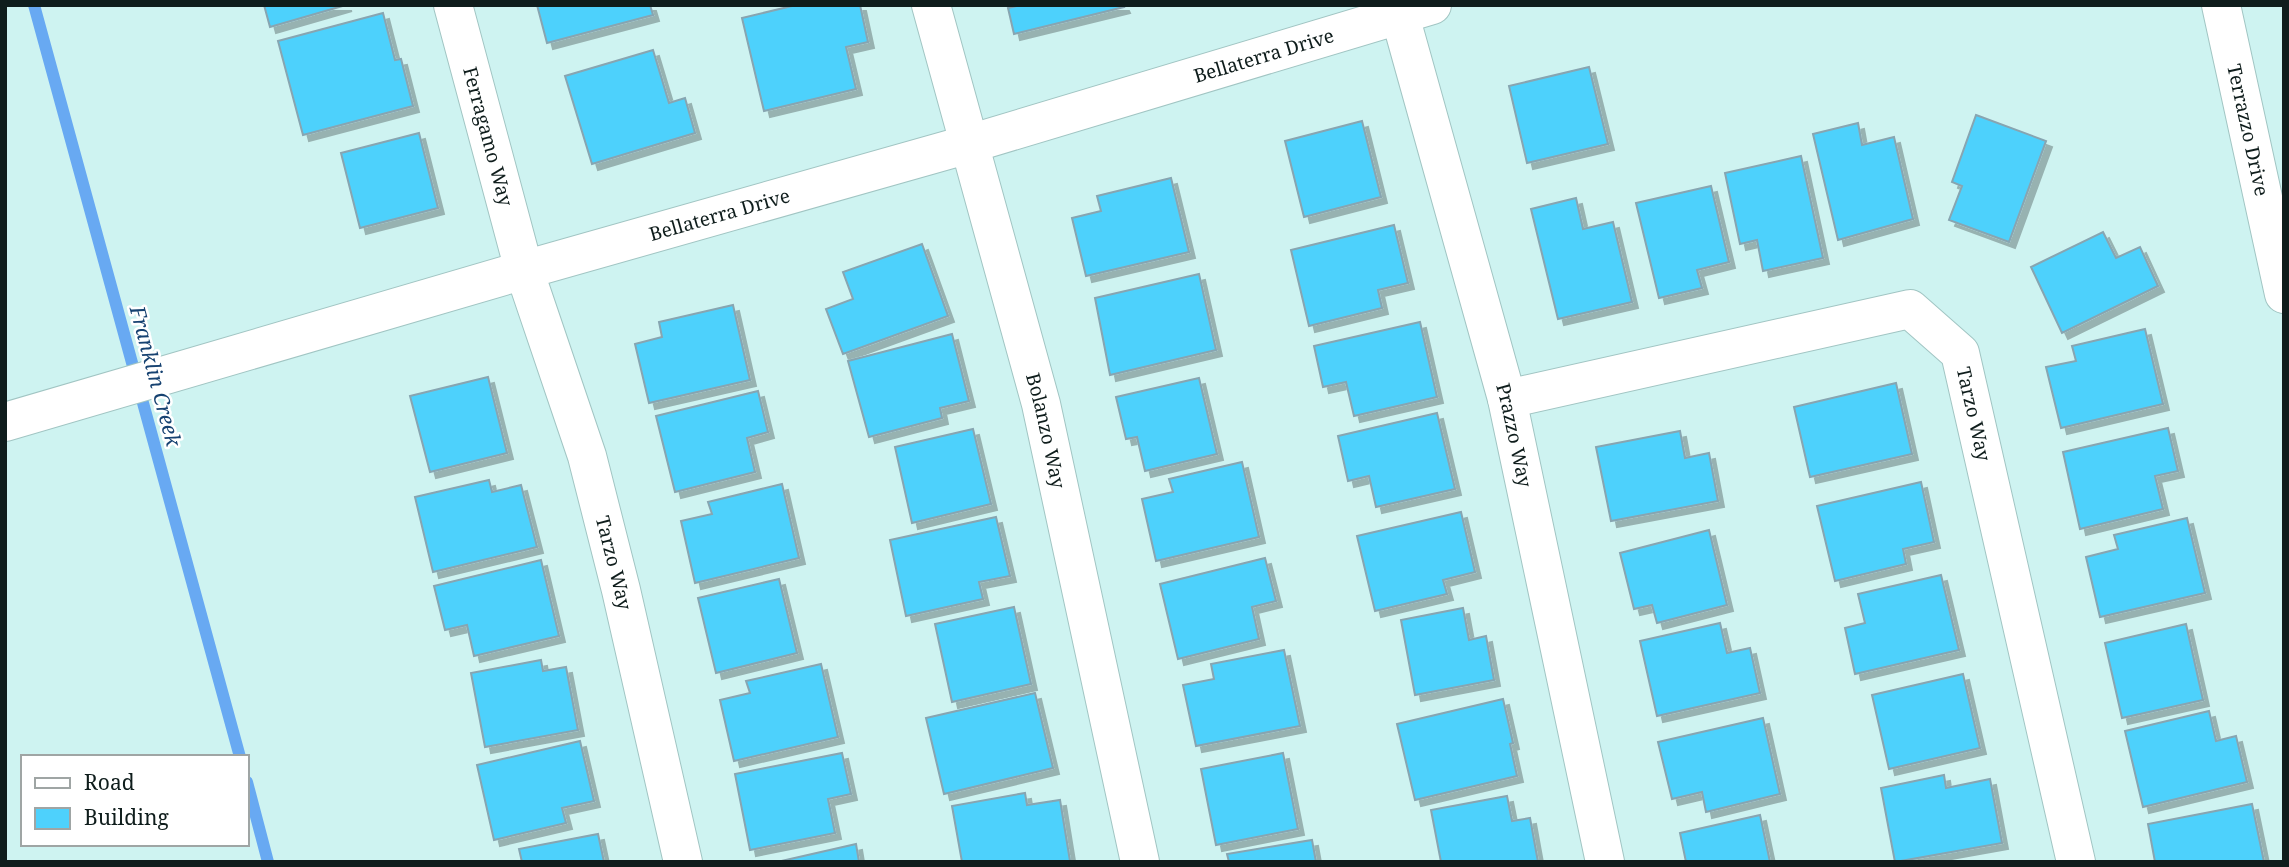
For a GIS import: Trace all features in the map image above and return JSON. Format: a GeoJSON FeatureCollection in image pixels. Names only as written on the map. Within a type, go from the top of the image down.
{"type":"FeatureCollection","features":[{"type":"Feature","properties":{"kind":"street","name":"Ferragamo Way"},"geometry":{"type":"LineString","coordinates":[[453,5],[524,270]]}},
{"type":"Feature","properties":{"kind":"street","name":"Bolanzo Way"},"geometry":{"type":"LineString","coordinates":[[931,5],[1041,404],[1140,862]]}},
{"type":"Feature","properties":{"kind":"street","name":"Terrazzo Drive"},"geometry":{"type":"LineString","coordinates":[[2221,5],[2284,294]]}},
{"type":"Feature","properties":{"kind":"street","name":"Bellaterra Drive"},"geometry":{"type":"LineString","coordinates":[[5,422],[322,328],[969,144],[1410,8]]}},
{"type":"Feature","properties":{"kind":"street","name":"Prazzo Way"},"geometry":{"type":"LineString","coordinates":[[1410,8],[1507,399],[1605,862]]}},
{"type":"Feature","properties":{"kind":"street","name":"Tarzo Way"},"geometry":{"type":"LineString","coordinates":[[524,270],[587,456],[621,590],[683,862]]}},
{"type":"Feature","properties":{"kind":"street","name":"Tarzo Way"},"geometry":{"type":"LineString","coordinates":[[1507,399],[1910,309],[1960,353],[2076,862]]}},
{"type":"Feature","properties":{"kind":"building"},"geometry":{"type":"Polygon","coordinates":[[[264,5],[346,5],[270,27],[264,5]]]}},
{"type":"Feature","properties":{"kind":"building"},"geometry":{"type":"Polygon","coordinates":[[[537,5],[650,5],[653,15],[547,43],[537,5]]]}},
{"type":"Feature","properties":{"kind":"building"},"geometry":{"type":"Polygon","coordinates":[[[796,5],[860,5],[868,42],[846,47],[856,89],[764,111],[742,18],[796,5]]]}},
{"type":"Feature","properties":{"kind":"building"},"geometry":{"type":"Polygon","coordinates":[[[1021,5],[1124,7],[1014,34],[1008,8],[1021,5]]]}},
{"type":"Feature","properties":{"kind":"building"},"geometry":{"type":"Polygon","coordinates":[[[383,13],[395,60],[401,59],[413,106],[303,135],[278,41],[383,13]]]}},
{"type":"Feature","properties":{"kind":"building"},"geometry":{"type":"Polygon","coordinates":[[[653,50],[669,103],[685,98],[695,133],[592,164],[565,76],[653,50]]]}},
{"type":"Feature","properties":{"kind":"building"},"geometry":{"type":"Polygon","coordinates":[[[1589,67],[1608,144],[1527,163],[1509,86],[1589,67]]]}},
{"type":"Feature","properties":{"kind":"building"},"geometry":{"type":"Polygon","coordinates":[[[1976,115],[2046,141],[2009,242],[1949,220],[1962,186],[1952,182],[1976,115]]]}},
{"type":"Feature","properties":{"kind":"building"},"geometry":{"type":"Polygon","coordinates":[[[1362,121],[1381,197],[1304,217],[1285,141],[1362,121]]]}},
{"type":"Feature","properties":{"kind":"building"},"geometry":{"type":"Polygon","coordinates":[[[1858,123],[1862,145],[1894,137],[1913,219],[1838,240],[1813,134],[1858,123]]]}},
{"type":"Feature","properties":{"kind":"building"},"geometry":{"type":"Polygon","coordinates":[[[419,133],[438,208],[360,228],[341,153],[419,133]]]}},
{"type":"Feature","properties":{"kind":"building"},"geometry":{"type":"Polygon","coordinates":[[[1801,156],[1823,258],[1763,271],[1757,240],[1740,244],[1725,173],[1801,156]]]}},
{"type":"Feature","properties":{"kind":"building"},"geometry":{"type":"Polygon","coordinates":[[[1171,178],[1189,252],[1086,276],[1072,218],[1101,211],[1097,196],[1171,178]]]}},
{"type":"Feature","properties":{"kind":"building"},"geometry":{"type":"Polygon","coordinates":[[[1711,186],[1729,262],[1697,270],[1702,288],[1659,298],[1636,203],[1711,186]]]}},
{"type":"Feature","properties":{"kind":"building"},"geometry":{"type":"Polygon","coordinates":[[[1576,198],[1583,229],[1613,222],[1632,302],[1558,319],[1531,209],[1576,198]]]}},
{"type":"Feature","properties":{"kind":"building"},"geometry":{"type":"Polygon","coordinates":[[[1394,225],[1408,283],[1378,290],[1382,308],[1309,326],[1291,250],[1394,225]]]}},
{"type":"Feature","properties":{"kind":"building"},"geometry":{"type":"Polygon","coordinates":[[[2103,232],[2116,258],[2140,247],[2158,286],[2062,333],[2031,267],[2103,232]]]}},
{"type":"Feature","properties":{"kind":"building"},"geometry":{"type":"Polygon","coordinates":[[[922,244],[948,316],[843,354],[826,309],[853,299],[843,272],[922,244]]]}},
{"type":"Feature","properties":{"kind":"building"},"geometry":{"type":"Polygon","coordinates":[[[1199,274],[1216,350],[1110,375],[1095,298],[1199,274]]]}},
{"type":"Feature","properties":{"kind":"building"},"geometry":{"type":"Polygon","coordinates":[[[733,305],[750,380],[649,403],[635,344],[662,337],[659,322],[733,305]]]}},
{"type":"Feature","properties":{"kind":"building"},"geometry":{"type":"Polygon","coordinates":[[[1420,322],[1437,397],[1354,416],[1346,382],[1323,387],[1314,346],[1420,322]]]}},
{"type":"Feature","properties":{"kind":"building"},"geometry":{"type":"Polygon","coordinates":[[[2145,329],[2163,404],[2061,428],[2046,367],[2076,361],[2072,346],[2145,329]]]}},
{"type":"Feature","properties":{"kind":"building"},"geometry":{"type":"Polygon","coordinates":[[[952,334],[969,401],[940,408],[942,418],[869,437],[848,361],[952,334]]]}},
{"type":"Feature","properties":{"kind":"building"},"geometry":{"type":"Polygon","coordinates":[[[488,377],[507,453],[430,472],[410,396],[488,377]]]}},
{"type":"Feature","properties":{"kind":"building"},"geometry":{"type":"Polygon","coordinates":[[[1199,378],[1217,454],[1145,471],[1137,437],[1126,439],[1116,397],[1199,378]]]}},
{"type":"Feature","properties":{"kind":"building"},"geometry":{"type":"Polygon","coordinates":[[[1896,383],[1912,454],[1810,477],[1794,407],[1896,383]]]}},
{"type":"Feature","properties":{"kind":"building"},"geometry":{"type":"Polygon","coordinates":[[[758,391],[768,432],[747,438],[755,472],[675,492],[656,416],[758,391]]]}},
{"type":"Feature","properties":{"kind":"building"},"geometry":{"type":"Polygon","coordinates":[[[1437,413],[1455,489],[1376,507],[1369,476],[1348,481],[1338,436],[1437,413]]]}},
{"type":"Feature","properties":{"kind":"building"},"geometry":{"type":"Polygon","coordinates":[[[2168,428],[2178,471],[2155,476],[2163,509],[2080,529],[2063,452],[2168,428]]]}},
{"type":"Feature","properties":{"kind":"building"},"geometry":{"type":"Polygon","coordinates":[[[973,429],[991,504],[912,523],[895,447],[973,429]]]}},
{"type":"Feature","properties":{"kind":"building"},"geometry":{"type":"Polygon","coordinates":[[[1680,431],[1685,458],[1709,453],[1718,501],[1611,521],[1596,447],[1680,431]]]}},
{"type":"Feature","properties":{"kind":"building"},"geometry":{"type":"Polygon","coordinates":[[[1242,462],[1259,537],[1156,561],[1142,499],[1173,492],[1169,479],[1242,462]]]}},
{"type":"Feature","properties":{"kind":"building"},"geometry":{"type":"Polygon","coordinates":[[[489,480],[492,492],[521,485],[537,547],[433,572],[415,497],[489,480]]]}},
{"type":"Feature","properties":{"kind":"building"},"geometry":{"type":"Polygon","coordinates":[[[1921,482],[1934,542],[1903,549],[1906,564],[1835,581],[1817,506],[1921,482]]]}},
{"type":"Feature","properties":{"kind":"building"},"geometry":{"type":"Polygon","coordinates":[[[782,484],[799,558],[695,583],[681,521],[712,514],[708,502],[782,484]]]}},
{"type":"Feature","properties":{"kind":"building"},"geometry":{"type":"Polygon","coordinates":[[[1461,512],[1475,572],[1443,580],[1447,594],[1375,611],[1357,536],[1461,512]]]}},
{"type":"Feature","properties":{"kind":"building"},"geometry":{"type":"Polygon","coordinates":[[[996,517],[1010,576],[979,582],[983,599],[906,616],[890,540],[996,517]]]}},
{"type":"Feature","properties":{"kind":"building"},"geometry":{"type":"Polygon","coordinates":[[[2187,518],[2205,593],[2100,617],[2086,557],[2118,549],[2114,535],[2187,518]]]}},
{"type":"Feature","properties":{"kind":"building"},"geometry":{"type":"Polygon","coordinates":[[[1709,530],[1727,605],[1657,623],[1652,605],[1634,609],[1620,553],[1709,530]]]}},
{"type":"Feature","properties":{"kind":"building"},"geometry":{"type":"Polygon","coordinates":[[[1265,558],[1276,601],[1252,607],[1259,639],[1178,659],[1160,584],[1265,558]]]}},
{"type":"Feature","properties":{"kind":"building"},"geometry":{"type":"Polygon","coordinates":[[[541,560],[559,636],[474,656],[467,625],[445,630],[434,586],[541,560]]]}},
{"type":"Feature","properties":{"kind":"building"},"geometry":{"type":"Polygon","coordinates":[[[1941,575],[1959,650],[1855,674],[1845,628],[1865,623],[1858,594],[1941,575]]]}},
{"type":"Feature","properties":{"kind":"building"},"geometry":{"type":"Polygon","coordinates":[[[779,579],[797,653],[716,673],[698,598],[779,579]]]}},
{"type":"Feature","properties":{"kind":"building"},"geometry":{"type":"Polygon","coordinates":[[[1014,607],[1031,684],[952,702],[935,624],[1014,607]]]}},
{"type":"Feature","properties":{"kind":"building"},"geometry":{"type":"Polygon","coordinates":[[[1463,608],[1469,640],[1486,636],[1494,680],[1415,695],[1401,620],[1463,608]]]}},
{"type":"Feature","properties":{"kind":"building"},"geometry":{"type":"Polygon","coordinates":[[[1720,623],[1727,653],[1750,648],[1760,693],[1657,716],[1640,641],[1720,623]]]}},
{"type":"Feature","properties":{"kind":"building"},"geometry":{"type":"Polygon","coordinates":[[[2186,624],[2203,700],[2122,718],[2105,643],[2186,624]]]}},
{"type":"Feature","properties":{"kind":"building"},"geometry":{"type":"Polygon","coordinates":[[[1284,650],[1300,726],[1196,746],[1183,685],[1214,679],[1211,664],[1284,650]]]}},
{"type":"Feature","properties":{"kind":"building"},"geometry":{"type":"Polygon","coordinates":[[[541,660],[543,671],[566,667],[578,730],[485,747],[471,673],[541,660]]]}},
{"type":"Feature","properties":{"kind":"building"},"geometry":{"type":"Polygon","coordinates":[[[821,664],[838,737],[734,761],[720,700],[750,693],[746,681],[821,664]]]}},
{"type":"Feature","properties":{"kind":"building"},"geometry":{"type":"Polygon","coordinates":[[[1963,674],[1980,748],[1889,769],[1872,695],[1963,674]]]}},
{"type":"Feature","properties":{"kind":"building"},"geometry":{"type":"Polygon","coordinates":[[[1035,693],[1053,768],[944,794],[926,718],[1035,693]]]}},
{"type":"Feature","properties":{"kind":"building"},"geometry":{"type":"Polygon","coordinates":[[[1503,699],[1517,776],[1415,800],[1397,724],[1503,699]]]}},
{"type":"Feature","properties":{"kind":"building"},"geometry":{"type":"Polygon","coordinates":[[[2209,711],[2216,741],[2236,736],[2247,782],[2143,807],[2125,731],[2209,711]]]}},
{"type":"Feature","properties":{"kind":"building"},"geometry":{"type":"Polygon","coordinates":[[[1763,718],[1780,794],[1706,812],[1702,792],[1672,799],[1658,742],[1763,718]]]}},
{"type":"Feature","properties":{"kind":"building"},"geometry":{"type":"Polygon","coordinates":[[[580,741],[594,801],[562,808],[566,823],[494,840],[477,765],[580,741]]]}},
{"type":"Feature","properties":{"kind":"building"},"geometry":{"type":"Polygon","coordinates":[[[842,753],[851,794],[828,799],[835,833],[750,850],[735,774],[842,753]]]}},
{"type":"Feature","properties":{"kind":"building"},"geometry":{"type":"Polygon","coordinates":[[[1283,753],[1298,829],[1216,845],[1201,769],[1283,753]]]}},
{"type":"Feature","properties":{"kind":"building"},"geometry":{"type":"Polygon","coordinates":[[[1944,775],[1946,788],[1990,779],[2002,843],[1895,862],[1881,788],[1944,775]]]}},
{"type":"Feature","properties":{"kind":"building"},"geometry":{"type":"Polygon","coordinates":[[[1025,793],[1027,805],[1060,800],[1070,861],[962,862],[952,806],[1025,793]]]}},
{"type":"Feature","properties":{"kind":"building"},"geometry":{"type":"Polygon","coordinates":[[[1507,796],[1512,821],[1530,818],[1538,862],[1441,862],[1431,810],[1507,796]]]}},
{"type":"Feature","properties":{"kind":"building"},"geometry":{"type":"Polygon","coordinates":[[[2252,804],[2264,862],[2155,862],[2148,824],[2252,804]]]}},
{"type":"Feature","properties":{"kind":"building"},"geometry":{"type":"Polygon","coordinates":[[[1760,815],[1770,862],[1686,862],[1680,833],[1760,815]]]}},
{"type":"Feature","properties":{"kind":"building"},"geometry":{"type":"Polygon","coordinates":[[[598,834],[604,862],[522,862],[519,849],[598,834]]]}},
{"type":"Feature","properties":{"kind":"building"},"geometry":{"type":"Polygon","coordinates":[[[1312,840],[1316,862],[1229,862],[1227,854],[1312,840]]]}},
{"type":"Feature","properties":{"kind":"building"},"geometry":{"type":"Polygon","coordinates":[[[856,844],[859,862],[777,862],[856,844]]]}},
{"type":"Feature","properties":{"kind":"waterway","name":"Franklin Creek"},"geometry":{"type":"LineString","coordinates":[[34,5],[239,755]]}},
{"type":"Feature","properties":{"kind":"waterway","name":"Franklin Creek"},"geometry":{"type":"LineString","coordinates":[[248,786],[268,862]]}}]}
